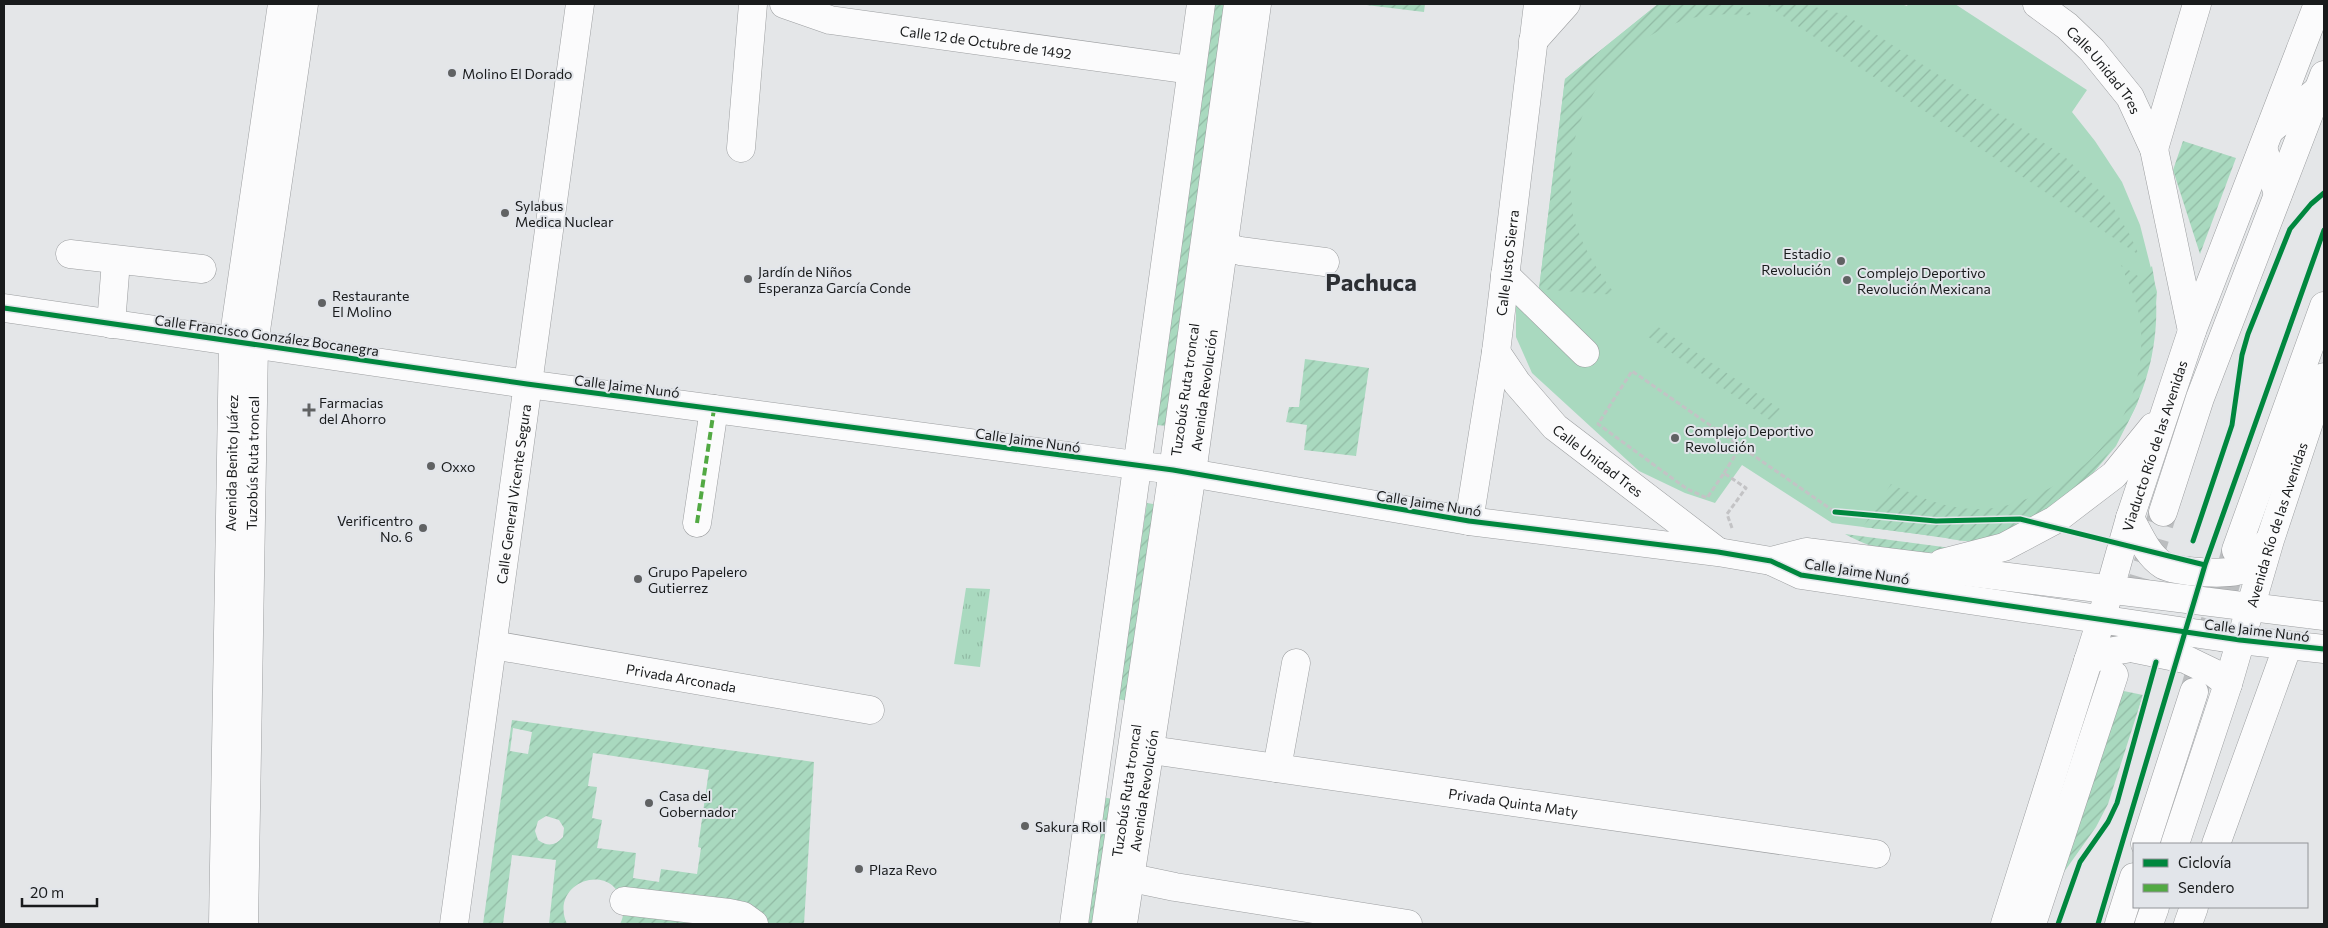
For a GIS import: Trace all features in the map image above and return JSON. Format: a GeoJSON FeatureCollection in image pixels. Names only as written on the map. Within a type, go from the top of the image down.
{"type":"FeatureCollection","features":[{"type":"Feature","properties":{"kind":"street","name":"Avenida Benito Juárez"},"geometry":{"type":"LineString","coordinates":[[223,924],[244,343],[282,4]]}},
{"type":"Feature","properties":{"kind":"street","name":"Tuzobús Ruta troncal"},"geometry":{"type":"LineString","coordinates":[[244,924],[244,343],[304,4]]}},
{"type":"Feature","properties":{"kind":"street","name":"Calle General Vicente Segura"},"geometry":{"type":"LineString","coordinates":[[454,924],[580,4]]}},
{"type":"Feature","properties":{"kind":"street"},"geometry":{"type":"LineString","coordinates":[[741,148],[753,4]]}},
{"type":"Feature","properties":{"kind":"street","name":"Calle 12 de Octubre de 1492"},"geometry":{"type":"LineString","coordinates":[[784,4],[830,20],[1191,70]]}},
{"type":"Feature","properties":{"kind":"street"},"geometry":{"type":"LineString","coordinates":[[1074,924],[1201,4]]}},
{"type":"Feature","properties":{"kind":"street","name":"Tuzobús Ruta troncal"},"geometry":{"type":"LineString","coordinates":[[1106,924],[1183,472],[1238,4]]}},
{"type":"Feature","properties":{"kind":"street","name":"Avenida Revolución"},"geometry":{"type":"LineString","coordinates":[[1124,924],[1151,750],[1183,472],[1224,246],[1257,4]]}},
{"type":"Feature","properties":{"kind":"street","name":"Calle Justo Sierra"},"geometry":{"type":"LineString","coordinates":[[1469,521],[1496,352],[1538,4]]}},
{"type":"Feature","properties":{"kind":"street"},"geometry":{"type":"LineString","coordinates":[[1533,41],[1566,4]]}},
{"type":"Feature","properties":{"kind":"street","name":"Calle Unidad Tres"},"geometry":{"type":"LineString","coordinates":[[2037,4],[2069,15],[2092,50],[2130,97],[2154,149],[2192,331]]}},
{"type":"Feature","properties":{"kind":"street","name":"Calle Unidad Tres"},"geometry":{"type":"LineString","coordinates":[[2154,149],[2197,4]]}},
{"type":"Feature","properties":{"kind":"street","name":"Viaducto Río de las Avenidas"},"geometry":{"type":"LineString","coordinates":[[2005,924],[2101,620],[2130,518],[2163,415],[2192,331],[2318,4]]}},
{"type":"Feature","properties":{"kind":"street"},"geometry":{"type":"LineString","coordinates":[[2278,194],[2266,139],[2321,83]]}},
{"type":"Feature","properties":{"kind":"street","name":"Viaducto Río de las Avenidas"},"geometry":{"type":"LineString","coordinates":[[2162,512],[2200,398],[2321,83]]}},
{"type":"Feature","properties":{"kind":"street"},"geometry":{"type":"LineString","coordinates":[[1224,246],[1240,251],[1325,262]]}},
{"type":"Feature","properties":{"kind":"street"},"geometry":{"type":"LineString","coordinates":[[70,254],[116,261],[202,269]]}},
{"type":"Feature","properties":{"kind":"street"},"geometry":{"type":"LineString","coordinates":[[111,324],[116,261]]}},
{"type":"Feature","properties":{"kind":"street"},"geometry":{"type":"LineString","coordinates":[[1506,275],[1584,353]]}},
{"type":"Feature","properties":{"kind":"street"},"geometry":{"type":"LineString","coordinates":[[2236,550],[2324,306]]}},
{"type":"Feature","properties":{"kind":"street","name":"Calle Francisco González Bocanegra"},"geometry":{"type":"LineString","coordinates":[[4,308],[527,384]]}},
{"type":"Feature","properties":{"kind":"street","name":"Calle Unidad Tres"},"geometry":{"type":"LineString","coordinates":[[1496,352],[1517,383],[1555,426],[1730,554]]}},
{"type":"Feature","properties":{"kind":"street","name":"Avenida Río de las Avenidas"},"geometry":{"type":"LineString","coordinates":[[2175,843],[2228,684],[2270,540],[2324,377]]}},
{"type":"Feature","properties":{"kind":"street","name":"Calle Jaime Nunó"},"geometry":{"type":"LineString","coordinates":[[527,384],[1183,472],[1469,521],[1730,554],[1771,561],[1801,575],[2240,640],[2324,649]]}},
{"type":"Feature","properties":{"kind":"street"},"geometry":{"type":"LineString","coordinates":[[697,524],[714,409]]}},
{"type":"Feature","properties":{"kind":"street"},"geometry":{"type":"LineString","coordinates":[[1928,567],[2004,547],[2055,520],[2114,475],[2163,415]]}},
{"type":"Feature","properties":{"kind":"street"},"geometry":{"type":"LineString","coordinates":[[2130,518],[2148,550],[2164,565],[2185,569],[2220,574],[2244,569],[2270,540]]}},
{"type":"Feature","properties":{"kind":"street","name":"Calle Jaime Nunó"},"geometry":{"type":"LineString","coordinates":[[1771,561],[1806,552],[2324,616]]}},
{"type":"Feature","properties":{"kind":"street","name":"Privada Arconada"},"geometry":{"type":"LineString","coordinates":[[493,645],[870,710]]}},
{"type":"Feature","properties":{"kind":"street"},"geometry":{"type":"LineString","coordinates":[[2216,843],[2288,645]]}},
{"type":"Feature","properties":{"kind":"street"},"geometry":{"type":"LineString","coordinates":[[2088,661],[2108,652],[2131,648],[2185,659],[2214,673],[2228,684]]}},
{"type":"Feature","properties":{"kind":"street"},"geometry":{"type":"LineString","coordinates":[[1277,768],[1296,663]]}},
{"type":"Feature","properties":{"kind":"street"},"geometry":{"type":"LineString","coordinates":[[2032,924],[2114,675]]}},
{"type":"Feature","properties":{"kind":"street"},"geometry":{"type":"LineString","coordinates":[[2145,843],[2194,692]]}},
{"type":"Feature","properties":{"kind":"street","name":"Privada Quinta Maty"},"geometry":{"type":"LineString","coordinates":[[1151,750],[1876,854]]}},
{"type":"Feature","properties":{"kind":"street"},"geometry":{"type":"LineString","coordinates":[[1132,878],[1175,887],[1408,924]]}},
{"type":"Feature","properties":{"kind":"street"},"geometry":{"type":"LineString","coordinates":[[2119,924],[2133,880]]}},
{"type":"Feature","properties":{"kind":"street"},"geometry":{"type":"LineString","coordinates":[[624,900],[729,913],[743,916],[754,924]]}},
{"type":"Feature","properties":{"kind":"street"},"geometry":{"type":"LineString","coordinates":[[2149,924],[2155,908]]}},
{"type":"Feature","properties":{"kind":"street"},"geometry":{"type":"LineString","coordinates":[[2188,924],[2194,908]]}},
{"type":"Feature","properties":{"kind":"path"},"geometry":{"type":"LineString","coordinates":[[1741,446],[1707,498],[1687,489],[1598,424],[1632,371],[1741,446],[1835,512],[1844,513]]}},
{"type":"Feature","properties":{"kind":"path"},"geometry":{"type":"LineString","coordinates":[[1724,473],[1746,488],[1727,514],[1730,554]]}},
{"type":"Feature","properties":{"kind":"green space"},"geometry":{"type":"Polygon","coordinates":[[[1213,4],[1235,4],[1178,427],[1157,425],[1213,4]]]}},
{"type":"Feature","properties":{"kind":"green space"},"geometry":{"type":"Polygon","coordinates":[[[1358,4],[1425,4],[1424,12],[1358,4]]]}},
{"type":"Feature","properties":{"kind":"green space","name":"Complejo Deportivo Revolución Mexicana"},"geometry":{"type":"Polygon","coordinates":[[[1658,4],[1901,4],[1907,6],[1908,4],[1955,4],[2087,90],[2072,112],[2095,141],[2122,182],[2140,225],[2157,292],[2151,359],[2137,404],[2116,446],[2089,478],[1973,541],[1832,523],[1742,465],[1715,503],[1685,493],[1639,471],[1532,373],[1516,337],[1516,305],[1539,289],[1565,79],[1658,4]]]}},
{"type":"Feature","properties":{"kind":"green space"},"geometry":{"type":"Polygon","coordinates":[[[1658,4],[1738,4],[1755,16],[1731,14],[1692,18],[1665,28],[1640,43],[1618,61],[1600,84],[1586,109],[1576,136],[1571,164],[1571,193],[1574,220],[1587,252],[1616,295],[1539,289],[1565,79],[1658,4]]]}},
{"type":"Feature","properties":{"kind":"green space"},"geometry":{"type":"Polygon","coordinates":[[[1765,4],[1803,4],[1846,15],[2064,156],[2108,199],[2130,235],[2139,255],[1765,4]]]}},
{"type":"Feature","properties":{"kind":"green space"},"geometry":{"type":"Polygon","coordinates":[[[2183,141],[2236,158],[2200,254],[2173,170],[2183,141]]]}},
{"type":"Feature","properties":{"kind":"green space"},"geometry":{"type":"Polygon","coordinates":[[[2121,265],[2141,278],[2152,266],[2156,304],[2154,341],[2146,378],[2132,413],[2114,446],[2090,475],[2062,501],[2029,521],[1978,540],[1964,541],[1863,527],[1891,484],[1946,505],[1970,509],[1992,508],[2021,501],[2048,489],[2077,471],[2094,456],[2122,419],[2131,399],[2141,354],[2139,313],[2121,265]]]}},
{"type":"Feature","properties":{"kind":"green space"},"geometry":{"type":"Polygon","coordinates":[[[1654,324],[1780,409],[1771,421],[1647,336],[1654,324]]]}},
{"type":"Feature","properties":{"kind":"green space"},"geometry":{"type":"Polygon","coordinates":[[[1305,359],[1369,368],[1356,456],[1304,450],[1307,425],[1286,422],[1289,407],[1299,407],[1305,359]]]}},
{"type":"Feature","properties":{"kind":"green space"},"geometry":{"type":"Polygon","coordinates":[[[1147,503],[1165,506],[1135,702],[1117,699],[1147,503]]]}},
{"type":"Feature","properties":{"kind":"green space"},"geometry":{"type":"Polygon","coordinates":[[[1845,534],[1966,550],[1933,553],[1890,551],[1861,542],[1845,534]]]}},
{"type":"Feature","properties":{"kind":"green space"},"geometry":{"type":"Polygon","coordinates":[[[966,588],[990,589],[980,667],[954,664],[966,588]]]}},
{"type":"Feature","properties":{"kind":"green space"},"geometry":{"type":"Polygon","coordinates":[[[2119,690],[2143,695],[2108,804],[2096,827],[2064,872],[2119,690]]]}},
{"type":"Feature","properties":{"kind":"green space"},"geometry":{"type":"Polygon","coordinates":[[[512,720],[814,762],[804,924],[769,924],[761,916],[734,924],[620,924],[623,908],[616,889],[607,882],[595,879],[584,881],[573,888],[566,897],[563,909],[567,924],[549,924],[556,860],[512,855],[503,924],[483,924],[512,720]],[[513,728],[510,751],[528,754],[532,732],[513,728]],[[593,753],[588,786],[597,787],[592,818],[602,820],[597,848],[636,853],[633,878],[659,882],[661,869],[697,874],[701,848],[698,847],[709,770],[593,753]],[[546,816],[538,821],[535,831],[538,840],[545,844],[551,844],[563,837],[564,828],[559,820],[546,816]]]}},
{"type":"Feature","properties":{"kind":"green space"},"geometry":{"type":"Polygon","coordinates":[[[1102,797],[1118,800],[1101,924],[1085,924],[1102,797]]]}},
{"type":"Feature","properties":{"kind":"tunnel"},"geometry":{"type":"LineString","coordinates":[[2123,645],[2163,512]]}},
{"type":"Feature","properties":{"kind":"tunnel"},"geometry":{"type":"LineString","coordinates":[[2195,688],[2236,550]]}},
{"type":"Feature","properties":{"kind":"marked path"},"geometry":{"type":"LineString","coordinates":[[697,523],[714,409]]}},
{"type":"Feature","properties":{"kind":"cycle path"},"geometry":{"type":"LineString","coordinates":[[2193,541],[2232,425],[2242,355],[2248,334],[2290,229],[2311,204],[2324,193]]}},
{"type":"Feature","properties":{"kind":"cycle path"},"geometry":{"type":"LineString","coordinates":[[2098,924],[2205,565],[2324,230]]}},
{"type":"Feature","properties":{"kind":"cycle path"},"geometry":{"type":"LineString","coordinates":[[4,308],[527,384],[1173,470],[1469,521],[1718,552],[1771,561],[1801,575],[2240,640],[2324,649]]}},
{"type":"Feature","properties":{"kind":"cycle path"},"geometry":{"type":"LineString","coordinates":[[1835,512],[1936,521],[2020,519],[2205,565]]}},
{"type":"Feature","properties":{"kind":"cycle path"},"geometry":{"type":"LineString","coordinates":[[2058,924],[2080,862],[2108,822],[2117,803],[2156,662]]}},
{"type":"Feature","properties":{"kind":"place","name":"Molino El Dorado"},"geometry":{"type":"Point","coordinates":[452,73]}},
{"type":"Feature","properties":{"kind":"place","name":"Sylabus Medica Nuclear"},"geometry":{"type":"Point","coordinates":[505,213]}},
{"type":"Feature","properties":{"kind":"place","name":"Estadio Revolución"},"geometry":{"type":"Point","coordinates":[1841,261]}},
{"type":"Feature","properties":{"kind":"place","name":"Jardín de Niños Esperanza García Conde"},"geometry":{"type":"Point","coordinates":[748,279]}},
{"type":"Feature","properties":{"kind":"place","name":"Complejo Deportivo Revolución Mexicana"},"geometry":{"type":"Point","coordinates":[1847,280]}},
{"type":"Feature","properties":{"kind":"place","name":"Restaurante El Molino"},"geometry":{"type":"Point","coordinates":[322,303]}},
{"type":"Feature","properties":{"kind":"place","name":"Farmacias del Ahorro"},"geometry":{"type":"Point","coordinates":[309,410]}},
{"type":"Feature","properties":{"kind":"place","name":"Complejo Deportivo Revolución"},"geometry":{"type":"Point","coordinates":[1675,438]}},
{"type":"Feature","properties":{"kind":"place","name":"Oxxo"},"geometry":{"type":"Point","coordinates":[431,466]}},
{"type":"Feature","properties":{"kind":"place","name":"Verificentro No. 6"},"geometry":{"type":"Point","coordinates":[423,528]}},
{"type":"Feature","properties":{"kind":"place","name":"Grupo Papelero Gutierrez"},"geometry":{"type":"Point","coordinates":[638,579]}},
{"type":"Feature","properties":{"kind":"place","name":"Casa del Gobernador"},"geometry":{"type":"Point","coordinates":[649,803]}},
{"type":"Feature","properties":{"kind":"place","name":"Sakura Roll"},"geometry":{"type":"Point","coordinates":[1025,826]}},
{"type":"Feature","properties":{"kind":"place","name":"Plaza Revo"},"geometry":{"type":"Point","coordinates":[859,869]}},
{"type":"Feature","properties":{"kind":"district","name":"Pachuca"},"geometry":{"type":"Point","coordinates":[1371,281]}}]}
